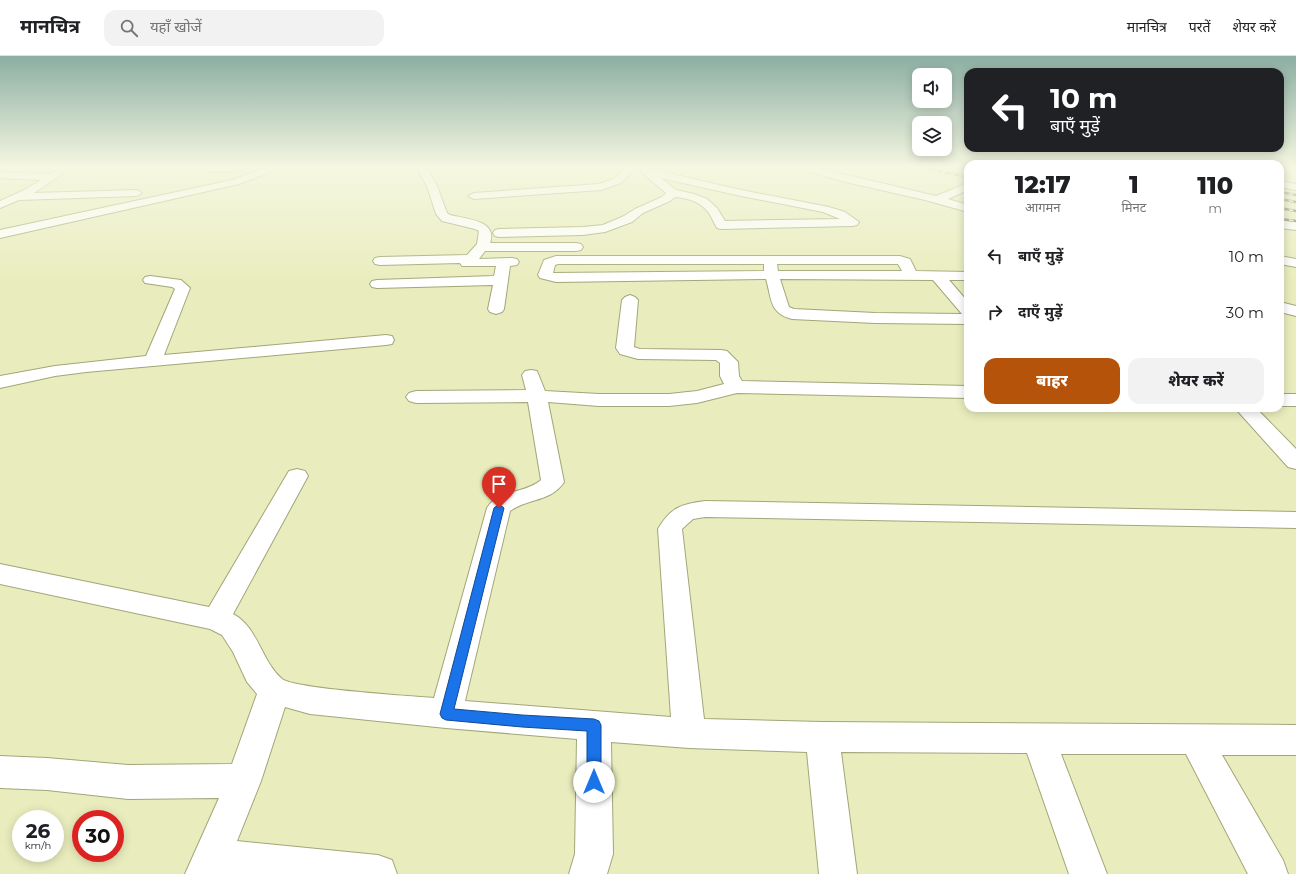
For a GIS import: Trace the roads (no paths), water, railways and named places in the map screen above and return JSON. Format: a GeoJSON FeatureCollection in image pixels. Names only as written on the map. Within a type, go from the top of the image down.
{"type":"FeatureCollection","features":[{"type":"Feature","properties":{"kind":"street"},"geometry":{"type":"LineString","coordinates":[[0,234],[128,206]]}},
{"type":"Feature","properties":{"kind":"street"},"geometry":{"type":"LineString","coordinates":[[439,206],[442,214],[446,218],[482,227],[485,230],[486,234],[481,248],[470,261],[459,281]]}},
{"type":"Feature","properties":{"kind":"street"},"geometry":{"type":"LineString","coordinates":[[486,234],[583,231],[605,228],[628,219],[639,211],[650,206]]}},
{"type":"Feature","properties":{"kind":"street"},"geometry":{"type":"LineString","coordinates":[[709,206],[716,212],[726,239]]}},
{"type":"Feature","properties":{"kind":"street"},"geometry":{"type":"LineString","coordinates":[[721,225],[853,222],[840,214],[810,206]]}},
{"type":"Feature","properties":{"kind":"street"},"geometry":{"type":"LineString","coordinates":[[1284,224],[1296,226]]}},
{"type":"Feature","properties":{"kind":"street"},"geometry":{"type":"LineString","coordinates":[[481,248],[589,247]]}},
{"type":"Feature","properties":{"kind":"street"},"geometry":{"type":"LineString","coordinates":[[822,247],[893,248]]}},
{"type":"Feature","properties":{"kind":"street"},"geometry":{"type":"LineString","coordinates":[[1284,250],[1296,253]]}},
{"type":"Feature","properties":{"kind":"street"},"geometry":{"type":"LineString","coordinates":[[380,261],[524,262]]}},
{"type":"Feature","properties":{"kind":"street"},"geometry":{"type":"LineString","coordinates":[[545,261],[548,266],[546,276],[771,267],[911,275],[964,276]]}},
{"type":"Feature","properties":{"kind":"street"},"geometry":{"type":"LineString","coordinates":[[1284,261],[1296,263]]}},
{"type":"Feature","properties":{"kind":"street"},"geometry":{"type":"LineString","coordinates":[[496,309],[504,262]]}},
{"type":"Feature","properties":{"kind":"street"},"geometry":{"type":"LineString","coordinates":[[771,267],[782,309],[792,314],[875,318],[964,319]]}},
{"type":"Feature","properties":{"kind":"street"},"geometry":{"type":"LineString","coordinates":[[936,275],[964,306]]}},
{"type":"Feature","properties":{"kind":"street"},"geometry":{"type":"LineString","coordinates":[[150,280],[176,283],[180,284],[182,288],[153,361]]}},
{"type":"Feature","properties":{"kind":"street"},"geometry":{"type":"LineString","coordinates":[[377,284],[501,280]]}},
{"type":"Feature","properties":{"kind":"street"},"geometry":{"type":"LineString","coordinates":[[630,300],[626,350],[638,354],[721,355],[729,362],[730,379],[737,387]]}},
{"type":"Feature","properties":{"kind":"street"},"geometry":{"type":"LineString","coordinates":[[1284,308],[1296,311]]}},
{"type":"Feature","properties":{"kind":"street"},"geometry":{"type":"LineString","coordinates":[[0,382],[55,371],[386,340]]}},
{"type":"Feature","properties":{"kind":"street"},"geometry":{"type":"LineString","coordinates":[[446,714],[499,508],[505,502],[516,498],[537,494],[547,489],[553,482],[534,386]]}},
{"type":"Feature","properties":{"kind":"street"},"geometry":{"type":"LineString","coordinates":[[416,397],[534,386],[598,400],[669,400],[697,397],[737,387],[964,392]]}},
{"type":"Feature","properties":{"kind":"street"},"geometry":{"type":"LineString","coordinates":[[1284,400],[1296,400]]}},
{"type":"Feature","properties":{"kind":"street"},"geometry":{"type":"LineString","coordinates":[[1249,412],[1296,462]]}},
{"type":"Feature","properties":{"kind":"street"},"geometry":{"type":"LineString","coordinates":[[216,619],[297,476]]}},
{"type":"Feature","properties":{"kind":"street"},"geometry":{"type":"LineString","coordinates":[[689,733],[670,529],[675,519],[689,511],[713,509],[1296,520]]}},
{"type":"Feature","properties":{"kind":"street"},"geometry":{"type":"LineString","coordinates":[[0,574],[216,619],[232,627],[245,646],[258,673],[274,691],[310,700],[522,721],[689,733],[822,737],[1296,740]]}},
{"type":"Feature","properties":{"kind":"street"},"geometry":{"type":"LineString","coordinates":[[274,691],[244,781],[207,866],[378,874]]}},
{"type":"Feature","properties":{"kind":"street"},"geometry":{"type":"LineString","coordinates":[[588,874],[594,854],[594,725]]}},
{"type":"Feature","properties":{"kind":"street"},"geometry":{"type":"LineString","coordinates":[[822,737],[838,874]]}},
{"type":"Feature","properties":{"kind":"street"},"geometry":{"type":"LineString","coordinates":[[1038,738],[1088,874]]}},
{"type":"Feature","properties":{"kind":"street"},"geometry":{"type":"LineString","coordinates":[[1195,739],[1269,874]]}},
{"type":"Feature","properties":{"kind":"street"},"geometry":{"type":"LineString","coordinates":[[0,772],[47,774],[128,782],[244,781]]}},
{"type":"Feature","properties":{"kind":"railway"},"geometry":{"type":"LineString","coordinates":[[1284,209],[1296,211]]}},
{"type":"Feature","properties":{"kind":"railway"},"geometry":{"type":"LineString","coordinates":[[1284,220],[1296,221]]}}]}
